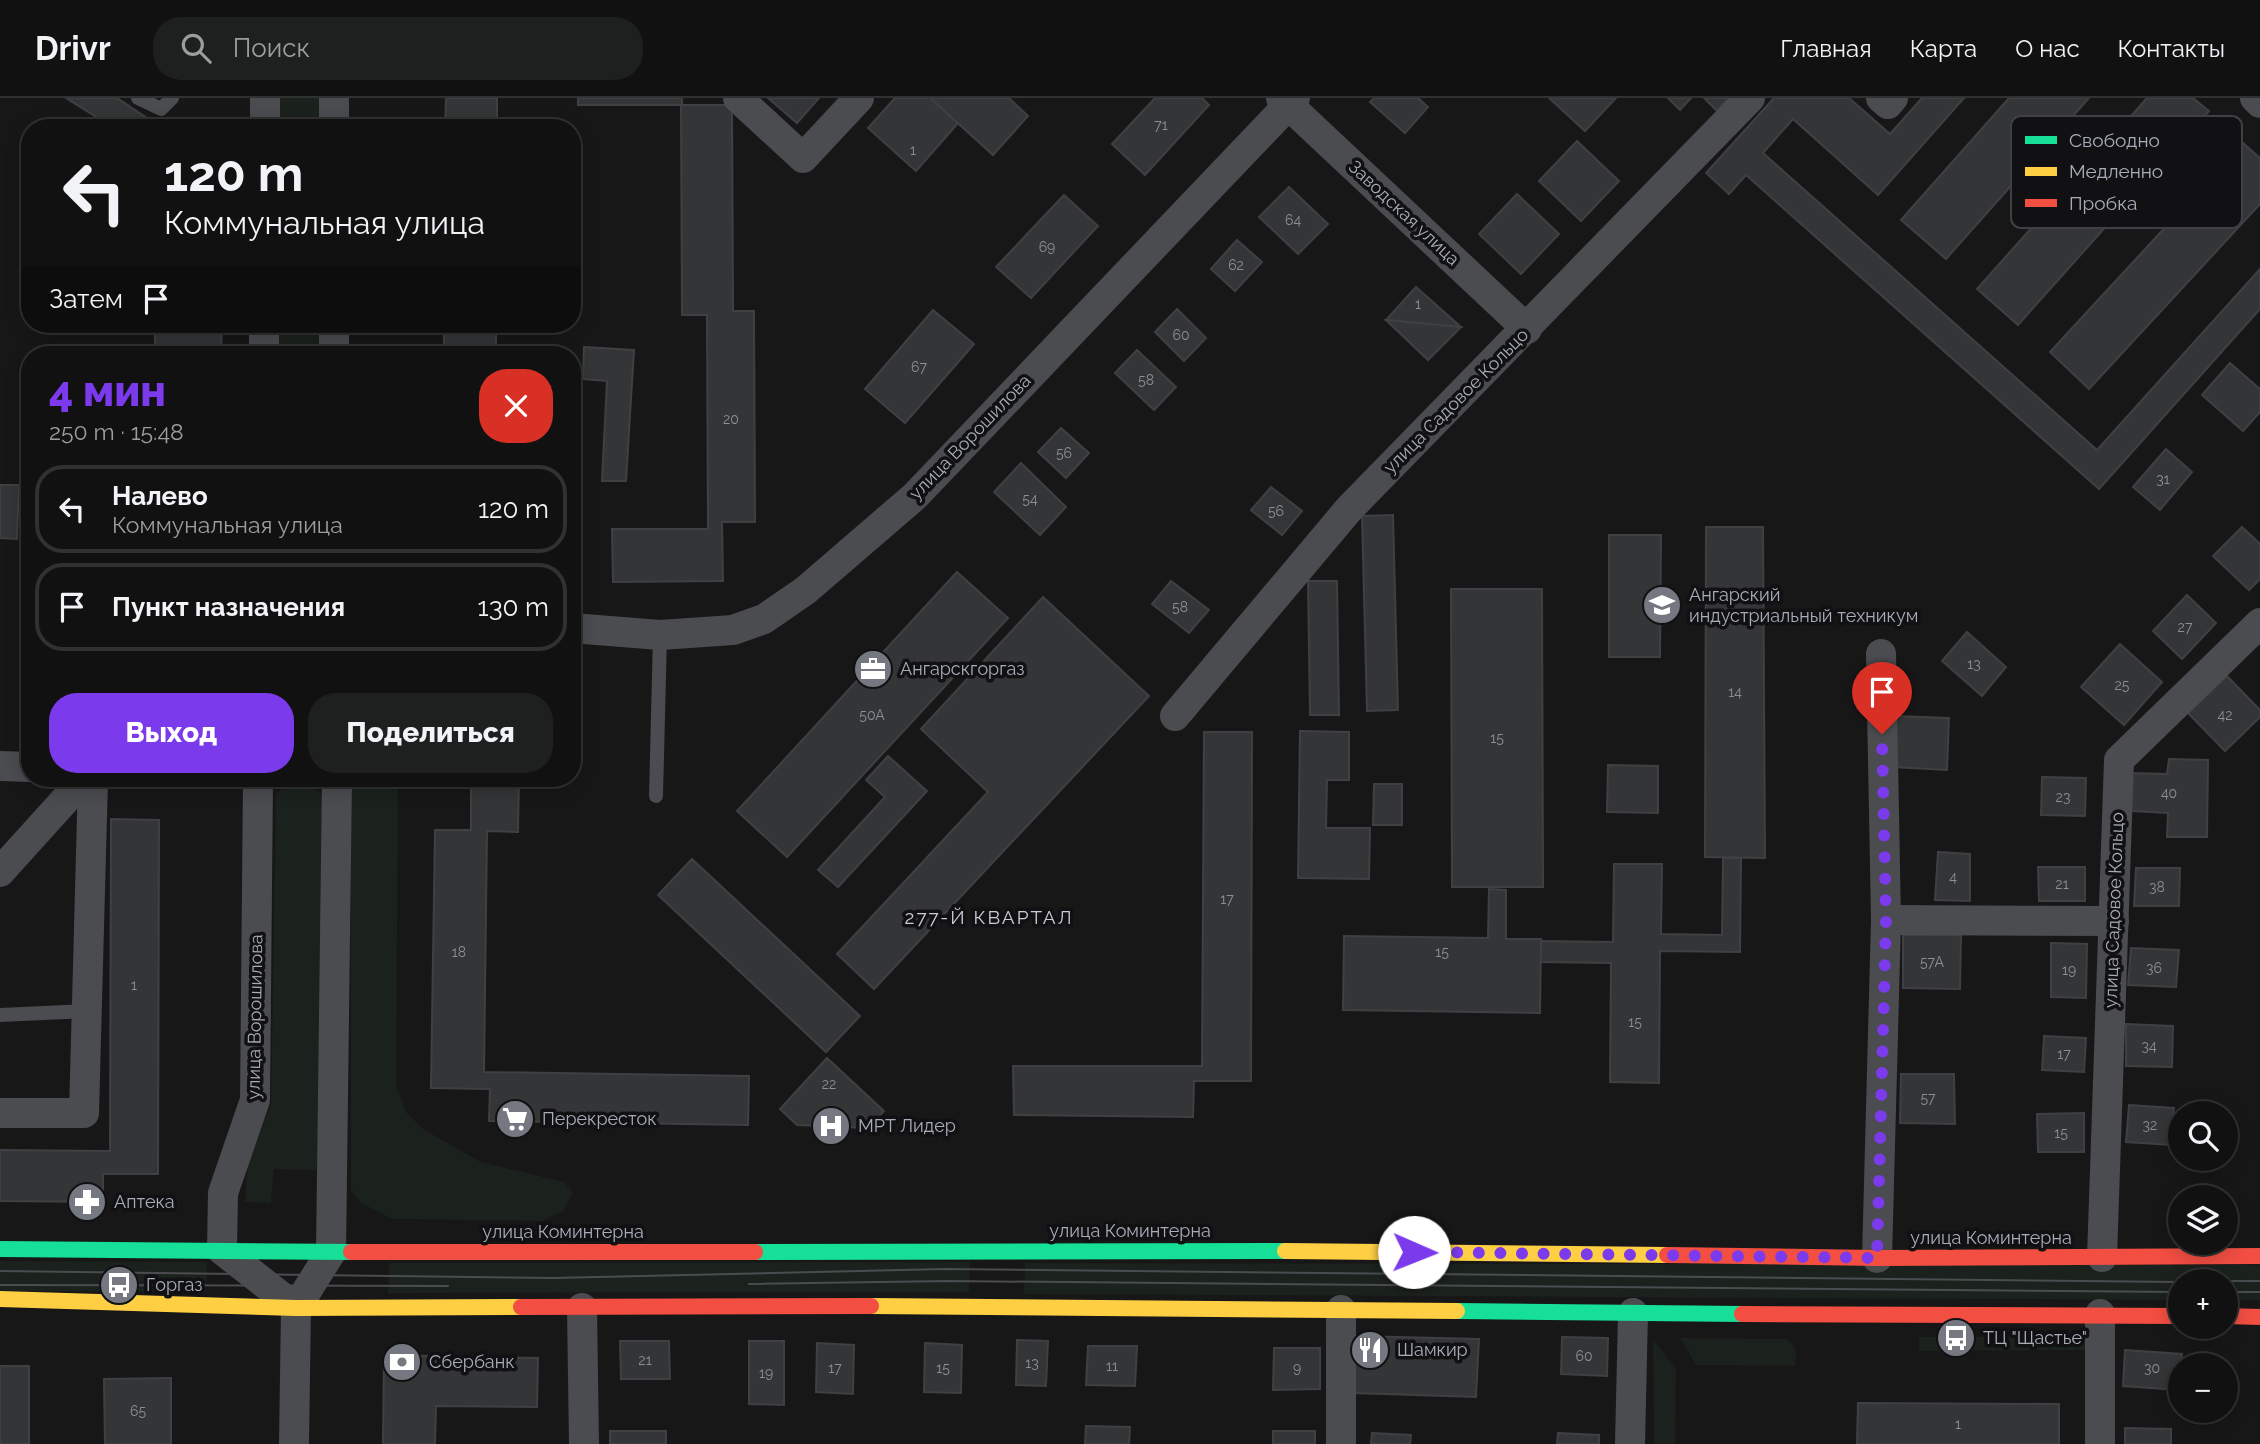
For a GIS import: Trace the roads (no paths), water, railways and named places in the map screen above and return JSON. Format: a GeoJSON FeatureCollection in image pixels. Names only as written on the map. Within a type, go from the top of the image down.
{"type":"FeatureCollection","features":[{"type":"Feature","properties":{"kind":"street"},"geometry":{"type":"LineString","coordinates":[[265,98],[265,119]]}},
{"type":"Feature","properties":{"kind":"street"},"geometry":{"type":"LineString","coordinates":[[334,98],[334,119]]}},
{"type":"Feature","properties":{"kind":"street"},"geometry":{"type":"LineString","coordinates":[[738,98],[803,158],[859,98]]}},
{"type":"Feature","properties":{"kind":"street","name":"улица Садовое Кольцо"},"geometry":{"type":"LineString","coordinates":[[1175,716],[1349,509],[1750,98]]}},
{"type":"Feature","properties":{"kind":"street"},"geometry":{"type":"LineString","coordinates":[[1881,98],[1888,104],[1893,98]]}},
{"type":"Feature","properties":{"kind":"street"},"geometry":{"type":"LineString","coordinates":[[2255,98],[2260,103]]}},
{"type":"Feature","properties":{"kind":"street","name":"Заводская улица"},"geometry":{"type":"LineString","coordinates":[[1289,100],[1527,329]]}},
{"type":"Feature","properties":{"kind":"street","name":"улица Ворошилова"},"geometry":{"type":"LineString","coordinates":[[581,629],[660,635],[733,630],[764,619],[806,590],[915,496],[1289,100]]}},
{"type":"Feature","properties":{"kind":"street","name":"улица Садовое Кольцо"},"geometry":{"type":"LineString","coordinates":[[2102,1257],[2119,760],[2260,623]]}},
{"type":"Feature","properties":{"kind":"street"},"geometry":{"type":"LineString","coordinates":[[1877,1258],[1886,920],[1881,654]]}},
{"type":"Feature","properties":{"kind":"street"},"geometry":{"type":"LineString","coordinates":[[0,766],[21,767]]}},
{"type":"Feature","properties":{"kind":"street"},"geometry":{"type":"LineString","coordinates":[[0,872],[77,787]]}},
{"type":"Feature","properties":{"kind":"street"},"geometry":{"type":"LineString","coordinates":[[0,1113],[84,1113],[93,787]]}},
{"type":"Feature","properties":{"kind":"street","name":"улица Ворошилова"},"geometry":{"type":"LineString","coordinates":[[222,1250],[223,1193],[255,1100],[258,787]]}},
{"type":"Feature","properties":{"kind":"street"},"geometry":{"type":"LineString","coordinates":[[294,1444],[296,1308],[331,1252],[337,787]]}},
{"type":"Feature","properties":{"kind":"street"},"geometry":{"type":"LineString","coordinates":[[1886,920],[2114,921]]}},
{"type":"Feature","properties":{"kind":"street","name":"улица Коминтерна"},"geometry":{"type":"LineString","coordinates":[[0,1250],[1317,1251],[1877,1258],[2260,1256]]}},
{"type":"Feature","properties":{"kind":"street"},"geometry":{"type":"LineString","coordinates":[[222,1250],[296,1308]]}},
{"type":"Feature","properties":{"kind":"street"},"geometry":{"type":"LineString","coordinates":[[993,1270],[994,1250]]}},
{"type":"Feature","properties":{"kind":"street"},"geometry":{"type":"LineString","coordinates":[[0,1299],[296,1308],[582,1308],[993,1299],[1341,1310],[2168,1316]]}},
{"type":"Feature","properties":{"kind":"street"},"geometry":{"type":"LineString","coordinates":[[582,1308],[584,1444]]}},
{"type":"Feature","properties":{"kind":"street"},"geometry":{"type":"LineString","coordinates":[[1341,1310],[1341,1444]]}},
{"type":"Feature","properties":{"kind":"street"},"geometry":{"type":"LineString","coordinates":[[1630,1444],[1633,1313]]}},
{"type":"Feature","properties":{"kind":"street"},"geometry":{"type":"LineString","coordinates":[[2100,1314],[2100,1444]]}},
{"type":"Feature","properties":{"kind":"street"},"geometry":{"type":"LineString","coordinates":[[2238,1316],[2260,1317]]}},
{"type":"Feature","properties":{"kind":"lane"},"geometry":{"type":"LineString","coordinates":[[138,98],[161,109],[172,98]]}},
{"type":"Feature","properties":{"kind":"lane"},"geometry":{"type":"LineString","coordinates":[[656,796],[660,635]]}},
{"type":"Feature","properties":{"kind":"lane"},"geometry":{"type":"LineString","coordinates":[[0,1015],[86,1011]]}},
{"type":"Feature","properties":{"kind":"tram line"},"geometry":{"type":"LineString","coordinates":[[0,1271],[553,1278],[945,1269],[2168,1282]]}},
{"type":"Feature","properties":{"kind":"tram line"},"geometry":{"type":"LineString","coordinates":[[749,1284],[947,1281],[2168,1292]]}},
{"type":"Feature","properties":{"kind":"tram line"},"geometry":{"type":"LineString","coordinates":[[2238,1281],[2260,1281]]}},
{"type":"Feature","properties":{"kind":"tram line"},"geometry":{"type":"LineString","coordinates":[[0,1285],[448,1286]]}},
{"type":"Feature","properties":{"kind":"tram line"},"geometry":{"type":"LineString","coordinates":[[2238,1292],[2260,1292]]}},
{"type":"Feature","properties":{"kind":"place","name":"Ангарский индустриальный техникум"},"geometry":{"type":"Point","coordinates":[1662,605]}},
{"type":"Feature","properties":{"kind":"place","name":"Ангарскгоргаз"},"geometry":{"type":"Point","coordinates":[873,669]}},
{"type":"Feature","properties":{"kind":"place","name":"Перекресток"},"geometry":{"type":"Point","coordinates":[515,1119]}},
{"type":"Feature","properties":{"kind":"place","name":"МРТ Лидер"},"geometry":{"type":"Point","coordinates":[831,1126]}},
{"type":"Feature","properties":{"kind":"place","name":"Аптека"},"geometry":{"type":"Point","coordinates":[87,1202]}},
{"type":"Feature","properties":{"kind":"place","name":"Горгаз"},"geometry":{"type":"Point","coordinates":[119,1285]}},
{"type":"Feature","properties":{"kind":"place","name":"ТЦ \"Щастье\""},"geometry":{"type":"Point","coordinates":[1956,1338]}},
{"type":"Feature","properties":{"kind":"place","name":"Шамкир"},"geometry":{"type":"Point","coordinates":[1370,1350]}},
{"type":"Feature","properties":{"kind":"place","name":"Сбербанк"},"geometry":{"type":"Point","coordinates":[402,1362]}},
{"type":"Feature","properties":{"kind":"district","name":"277-Й КВАРТАЛ"},"geometry":{"type":"Point","coordinates":[989,917]}}]}
